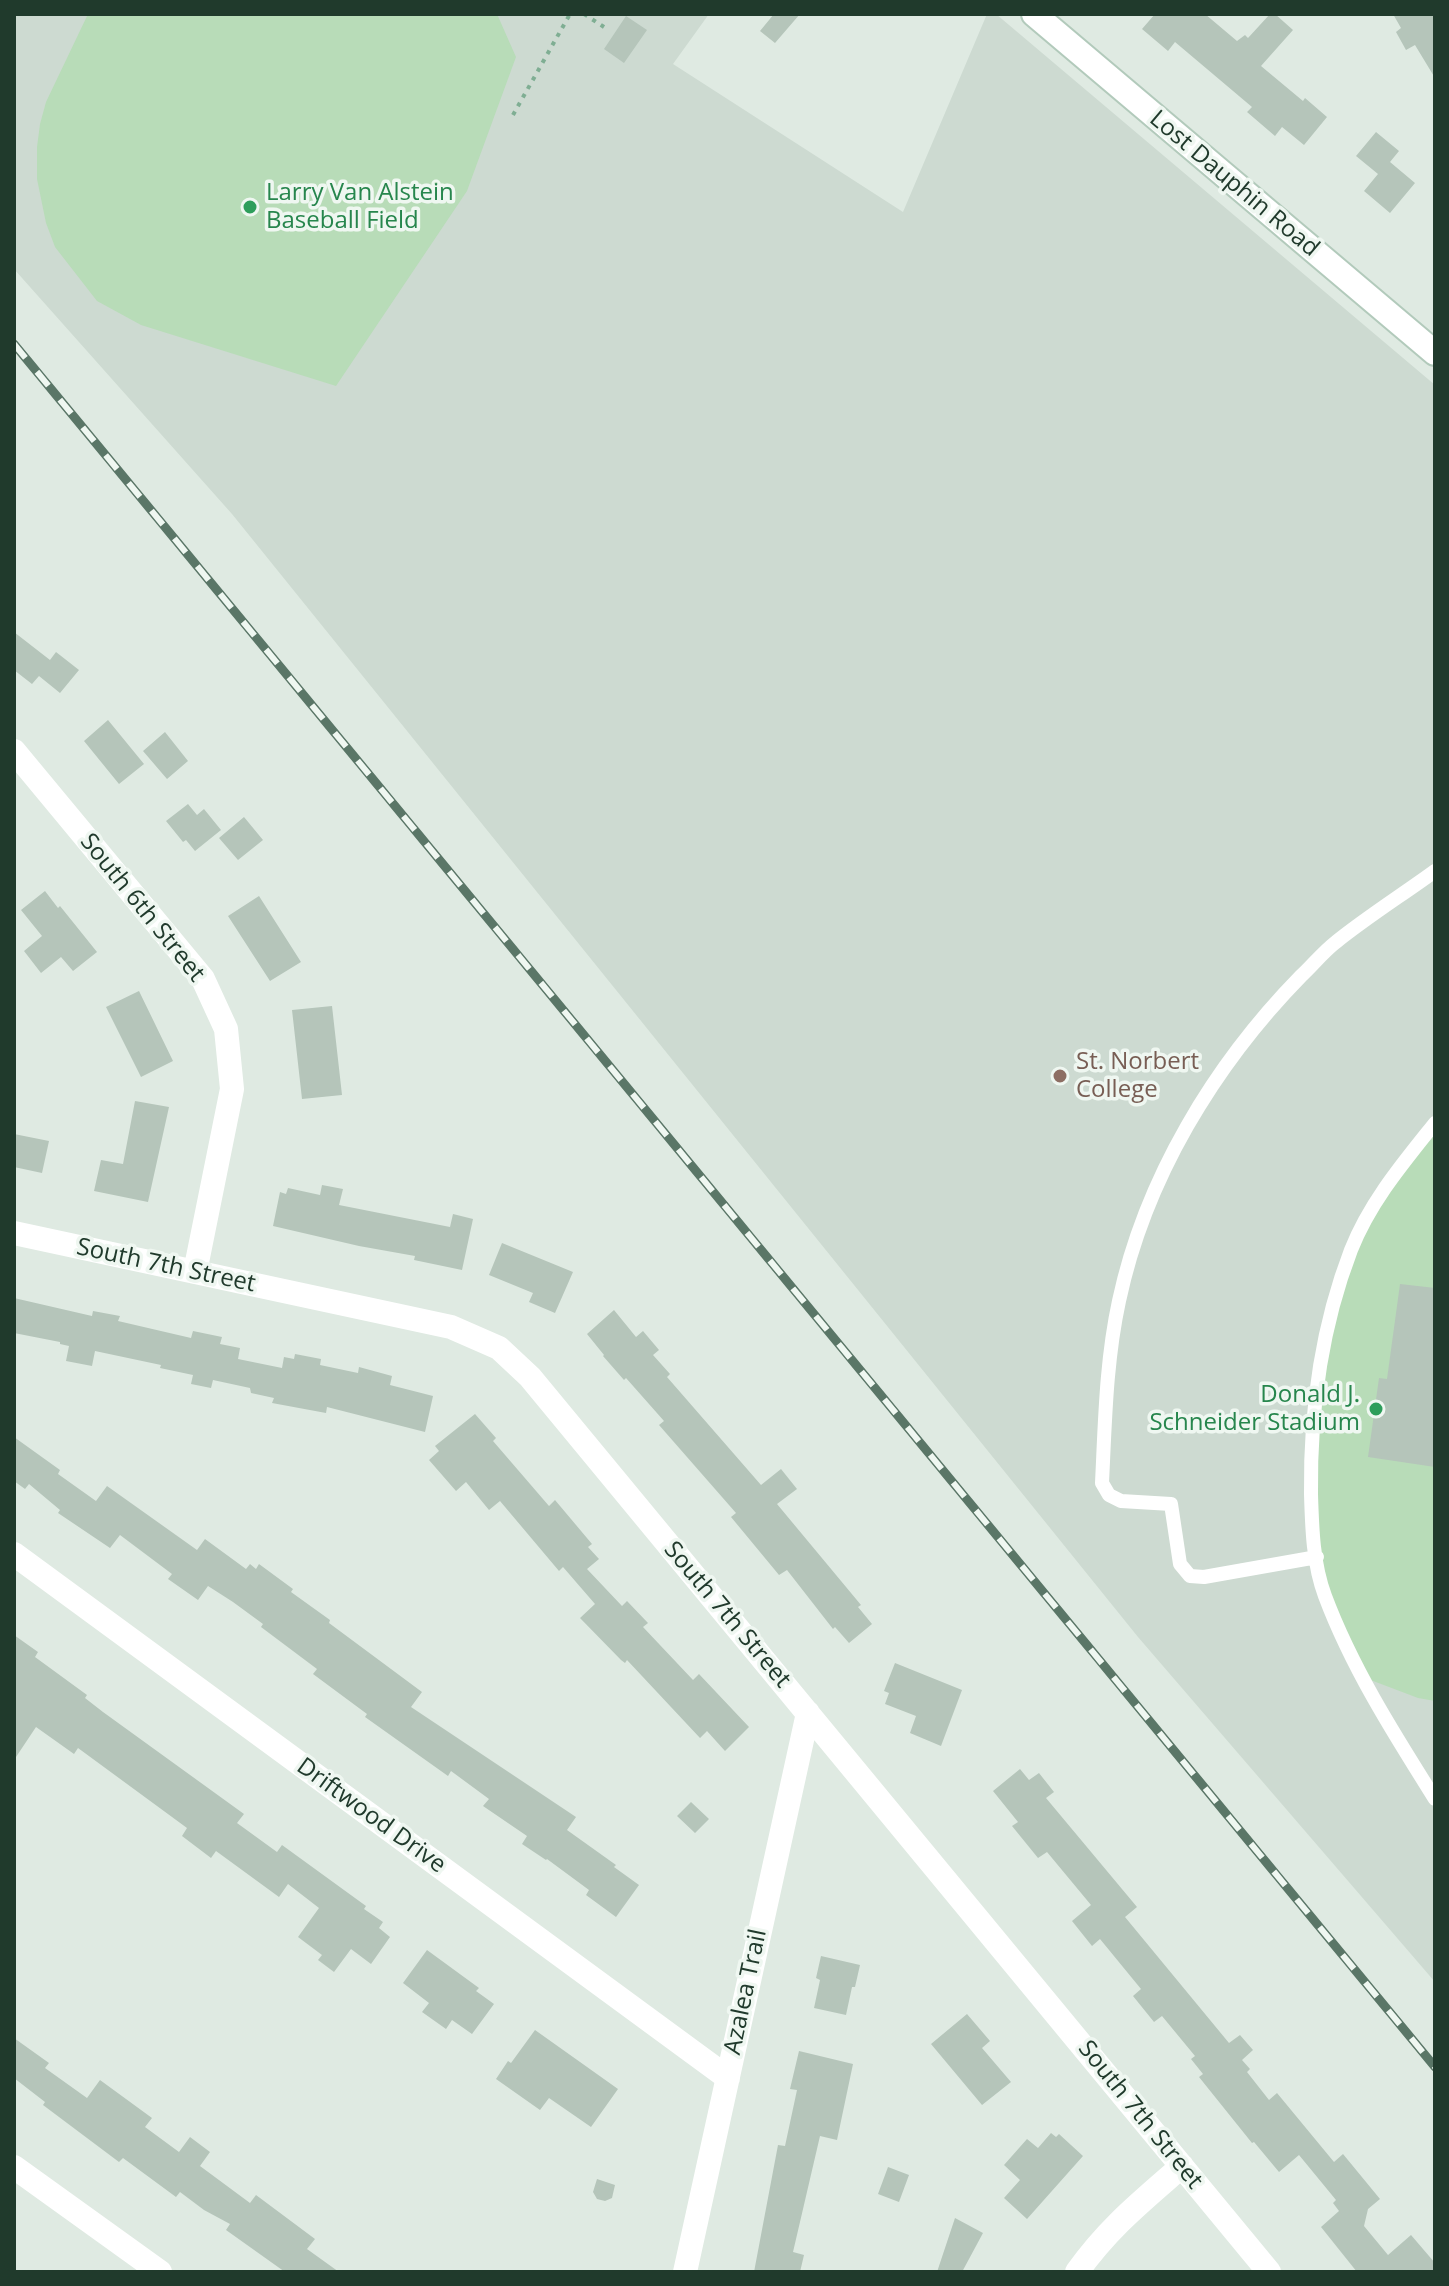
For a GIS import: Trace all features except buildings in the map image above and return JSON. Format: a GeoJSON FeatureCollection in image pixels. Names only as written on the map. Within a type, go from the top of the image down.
{"type":"FeatureCollection","features":[{"type":"Feature","properties":{"kind":"street","name":"Lost Dauphin Road"},"geometry":{"type":"LineString","coordinates":[[1034,14],[1435,353]]}},
{"type":"Feature","properties":{"kind":"street","name":"South 6th Street"},"geometry":{"type":"LineString","coordinates":[[14,751],[203,979],[226,1029],[232,1089],[195,1272]]}},
{"type":"Feature","properties":{"kind":"street","name":"South 7th Street"},"geometry":{"type":"LineString","coordinates":[[14,1233],[451,1327],[499,1348],[530,1377],[1269,2272]]}},
{"type":"Feature","properties":{"kind":"street","name":"Driftwood Drive"},"geometry":{"type":"LineString","coordinates":[[14,1554],[728,2078]]}},
{"type":"Feature","properties":{"kind":"street","name":"Azalea Trail"},"geometry":{"type":"LineString","coordinates":[[685,2272],[808,1713]]}},
{"type":"Feature","properties":{"kind":"street"},"geometry":{"type":"LineString","coordinates":[[1077,2272],[1119,2220],[1182,2166]]}},
{"type":"Feature","properties":{"kind":"street"},"geometry":{"type":"LineString","coordinates":[[14,2167],[160,2272]]}},
{"type":"Feature","properties":{"kind":"lane"},"geometry":{"type":"LineString","coordinates":[[1317,1557],[1204,1577],[1190,1576],[1180,1564],[1171,1504],[1121,1501],[1109,1495],[1102,1483],[1106,1384],[1118,1302],[1138,1235],[1161,1176],[1228,1062],[1278,1001],[1334,943],[1435,871]]}},
{"type":"Feature","properties":{"kind":"lane"},"geometry":{"type":"LineString","coordinates":[[1435,1123],[1374,1204],[1352,1249],[1318,1370],[1311,1449],[1312,1534],[1324,1593],[1360,1676],[1435,1799]]}},
{"type":"Feature","properties":{"kind":"path"},"geometry":{"type":"LineString","coordinates":[[513,115],[570,14]]}},
{"type":"Feature","properties":{"kind":"path"},"geometry":{"type":"LineString","coordinates":[[588,15],[604,27]]}},
{"type":"Feature","properties":{"kind":"shaded area","name":"St. Norbert College"},"geometry":{"type":"Polygon","coordinates":[[[14,14],[709,14],[673,64],[903,212],[987,14],[996,14],[1435,385],[1435,1982],[1138,1637],[232,514],[14,269],[14,14]]]}},
{"type":"Feature","properties":{"kind":"green space","name":"Larry Van Alstein Baseball Field"},"geometry":{"type":"Polygon","coordinates":[[[88,14],[497,14],[516,57],[467,191],[336,386],[141,325],[97,301],[55,247],[46,223],[37,179],[40,124],[46,102],[88,14]]]}},
{"type":"Feature","properties":{"kind":"green space","name":"Donald J. Schneider Stadium"},"geometry":{"type":"Polygon","coordinates":[[[1435,1128],[1435,1701],[1418,1698],[1360,1676],[1324,1593],[1311,1469],[1323,1350],[1360,1231],[1435,1128]]]}},
{"type":"Feature","properties":{"kind":"railway"},"geometry":{"type":"LineString","coordinates":[[14,344],[1435,2067]]}},
{"type":"Feature","properties":{"kind":"place","name":"Larry Van Alstein Baseball Field"},"geometry":{"type":"Point","coordinates":[250,207]}},
{"type":"Feature","properties":{"kind":"place","name":"St. Norbert College"},"geometry":{"type":"Point","coordinates":[1060,1076]}},
{"type":"Feature","properties":{"kind":"place","name":"Donald J. Schneider Stadium"},"geometry":{"type":"Point","coordinates":[1376,1409]}}]}
